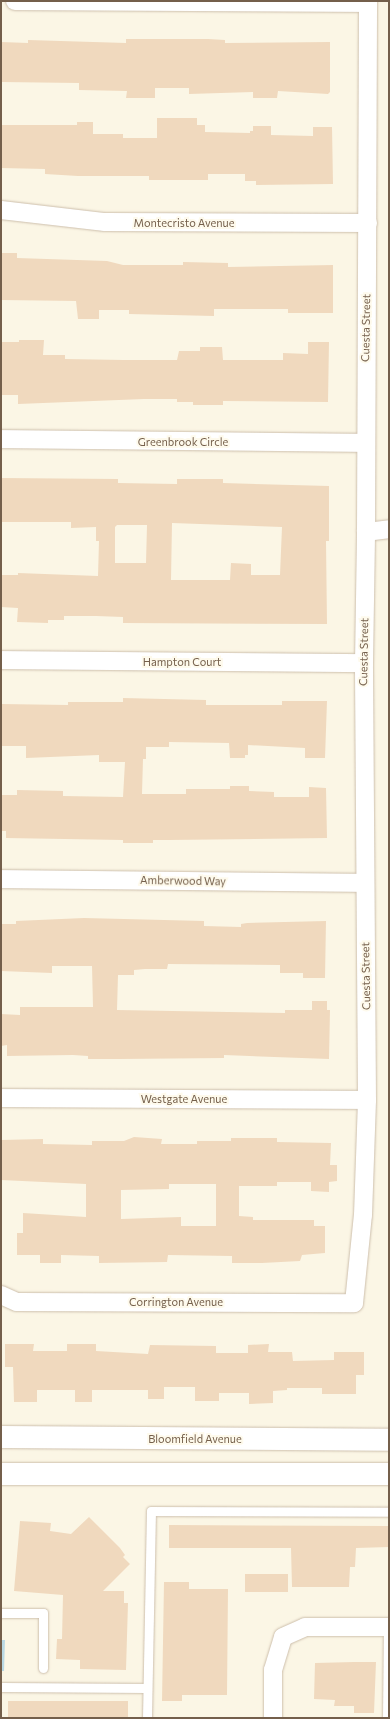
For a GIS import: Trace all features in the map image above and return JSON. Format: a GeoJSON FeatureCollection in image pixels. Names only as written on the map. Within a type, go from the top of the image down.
{"type":"FeatureCollection","features":[{"type":"Feature","properties":{"kind":"main road","name":"Bloomfield Avenue"},"geometry":{"type":"LineString","coordinates":[[1,1437],[389,1440]]}},
{"type":"Feature","properties":{"kind":"main road"},"geometry":{"type":"LineString","coordinates":[[1,1474],[389,1474]]}},
{"type":"Feature","properties":{"kind":"street"},"geometry":{"type":"LineString","coordinates":[[15,1],[368,2]]}},
{"type":"Feature","properties":{"kind":"street","name":"Cuesta Street"},"geometry":{"type":"LineString","coordinates":[[354,1303],[362,1214],[367,1100],[364,663],[368,223],[368,2]]}},
{"type":"Feature","properties":{"kind":"street","name":"Montecristo Avenue"},"geometry":{"type":"LineString","coordinates":[[1,210],[105,222],[368,223]]}},
{"type":"Feature","properties":{"kind":"street","name":"Greenbrook Circle"},"geometry":{"type":"LineString","coordinates":[[1,439],[365,443]]}},
{"type":"Feature","properties":{"kind":"street"},"geometry":{"type":"LineString","coordinates":[[366,532],[389,529]]}},
{"type":"Feature","properties":{"kind":"street","name":"Hampton Court"},"geometry":{"type":"LineString","coordinates":[[1,660],[364,663]]}},
{"type":"Feature","properties":{"kind":"street","name":"Amberwood Way"},"geometry":{"type":"LineString","coordinates":[[1,878],[365,883]]}},
{"type":"Feature","properties":{"kind":"street","name":"Westgate Avenue"},"geometry":{"type":"LineString","coordinates":[[1,1098],[367,1100]]}},
{"type":"Feature","properties":{"kind":"street","name":"Corrington Avenue"},"geometry":{"type":"LineString","coordinates":[[1,1295],[17,1302],[354,1303]]}},
{"type":"Feature","properties":{"kind":"street"},"geometry":{"type":"LineString","coordinates":[[273,1718],[274,1670],[283,1636],[305,1627],[388,1627]]}},
{"type":"Feature","properties":{"kind":"lane"},"geometry":{"type":"LineString","coordinates":[[147,1718],[151,1511],[389,1512]]}},
{"type":"Feature","properties":{"kind":"lane"},"geometry":{"type":"LineString","coordinates":[[1,1613],[43,1613],[43,1668]]}},
{"type":"Feature","properties":{"kind":"lane"},"geometry":{"type":"LineString","coordinates":[[387,1718],[388,1627]]}},
{"type":"Feature","properties":{"kind":"lane"},"geometry":{"type":"LineString","coordinates":[[1,1687],[148,1688]]}},
{"type":"Feature","properties":{"kind":"water"},"geometry":{"type":"Polygon","coordinates":[[[1,1640],[5,1640],[4,1671],[1,1671],[1,1640]]]}},
{"type":"Feature","properties":{"kind":"building"},"geometry":{"type":"Polygon","coordinates":[[[126,39],[208,39],[225,40],[225,43],[330,42],[330,92],[328,94],[278,91],[277,98],[253,98],[253,92],[189,94],[189,88],[155,88],[155,98],[126,98],[127,91],[79,90],[79,83],[1,82],[1,42],[28,43],[28,40],[126,43],[126,39]]]}},
{"type":"Feature","properties":{"kind":"building"},"geometry":{"type":"Polygon","coordinates":[[[157,118],[197,118],[197,125],[205,125],[205,132],[250,133],[250,131],[253,131],[253,126],[271,126],[271,135],[313,136],[313,127],[332,127],[333,184],[256,185],[256,181],[245,181],[245,174],[208,174],[208,180],[149,180],[149,176],[78,176],[45,174],[45,169],[1,168],[1,125],[77,125],[77,122],[93,122],[93,134],[123,134],[123,138],[157,138],[157,118]]]}},
{"type":"Feature","properties":{"kind":"building"},"geometry":{"type":"Polygon","coordinates":[[[1,253],[17,253],[17,258],[107,261],[123,265],[183,265],[183,262],[228,263],[228,267],[333,265],[333,313],[288,313],[288,309],[214,309],[214,316],[129,314],[129,310],[99,310],[99,319],[78,319],[76,301],[1,300],[1,253]]]}},
{"type":"Feature","properties":{"kind":"building"},"geometry":{"type":"Polygon","coordinates":[[[19,340],[44,340],[43,355],[65,355],[65,359],[124,360],[177,360],[179,351],[200,351],[200,347],[222,347],[223,360],[283,360],[283,353],[308,354],[308,342],[329,342],[328,402],[223,401],[223,405],[193,405],[193,402],[177,402],[177,399],[144,399],[18,404],[18,395],[1,395],[1,342],[19,342],[19,340]]]}},
{"type":"Feature","properties":{"kind":"building"},"geometry":{"type":"Polygon","coordinates":[[[1,478],[118,479],[118,483],[177,484],[177,479],[223,479],[223,483],[329,486],[329,541],[326,541],[327,624],[123,623],[123,617],[96,616],[64,616],[64,620],[48,620],[48,623],[17,622],[18,608],[1,607],[1,575],[18,575],[18,573],[98,576],[99,541],[96,541],[96,527],[71,528],[71,522],[1,522],[1,478]],[[172,523],[171,580],[230,580],[231,563],[251,564],[251,575],[280,575],[282,527],[172,523]],[[117,525],[115,527],[115,563],[146,563],[147,525],[117,525]]]}},
{"type":"Feature","properties":{"kind":"building"},"geometry":{"type":"Polygon","coordinates":[[[123,698],[206,700],[206,705],[282,705],[282,701],[327,701],[325,758],[305,758],[305,748],[248,745],[248,755],[245,755],[245,758],[230,758],[229,743],[169,742],[169,747],[146,747],[146,759],[143,759],[142,794],[186,794],[186,789],[230,789],[230,786],[249,786],[249,791],[274,792],[274,797],[309,797],[309,787],[326,788],[327,838],[153,840],[153,843],[123,843],[123,840],[6,838],[6,831],[1,831],[1,795],[17,795],[17,790],[63,791],[63,796],[123,797],[125,762],[99,762],[99,755],[26,758],[26,746],[1,746],[1,704],[68,705],[68,702],[123,702],[123,698]]]}},
{"type":"Feature","properties":{"kind":"building"},"geometry":{"type":"Polygon","coordinates":[[[84,918],[204,921],[204,926],[241,927],[241,924],[247,923],[326,921],[325,978],[303,978],[303,973],[280,973],[280,965],[168,964],[167,969],[134,970],[134,975],[118,975],[117,1010],[285,1013],[285,1010],[312,1010],[312,1001],[327,1001],[327,1010],[330,1010],[329,1059],[224,1055],[224,1058],[119,1059],[88,1059],[88,1056],[73,1055],[7,1056],[7,1045],[1,1046],[1,1014],[20,1015],[20,1007],[93,1007],[92,966],[52,966],[52,973],[1,971],[1,924],[16,924],[16,921],[84,918]]]}},
{"type":"Feature","properties":{"kind":"building"},"geometry":{"type":"Polygon","coordinates":[[[134,1137],[162,1139],[161,1144],[197,1144],[197,1141],[231,1141],[231,1138],[277,1138],[277,1142],[331,1143],[330,1165],[337,1165],[337,1181],[329,1182],[329,1192],[311,1191],[311,1182],[277,1182],[277,1186],[239,1186],[239,1216],[253,1217],[253,1220],[314,1220],[314,1226],[325,1226],[325,1253],[302,1255],[300,1261],[262,1263],[232,1263],[232,1256],[168,1255],[167,1262],[99,1263],[99,1256],[61,1255],[61,1263],[40,1263],[40,1255],[17,1255],[17,1233],[23,1233],[23,1213],[86,1217],[86,1184],[1,1180],[1,1140],[43,1139],[43,1144],[92,1145],[92,1141],[124,1141],[134,1137]],[[169,1184],[169,1189],[121,1190],[121,1219],[181,1217],[181,1226],[216,1226],[216,1184],[169,1184]]]}},
{"type":"Feature","properties":{"kind":"building"},"geometry":{"type":"Polygon","coordinates":[[[5,1344],[34,1344],[33,1351],[67,1351],[67,1344],[96,1344],[96,1351],[148,1354],[150,1345],[216,1346],[216,1353],[248,1353],[248,1345],[269,1344],[268,1352],[292,1352],[293,1361],[334,1360],[334,1352],[364,1352],[364,1375],[356,1375],[356,1394],[322,1394],[322,1388],[287,1388],[287,1390],[273,1391],[273,1403],[249,1404],[249,1393],[219,1393],[219,1401],[195,1401],[195,1387],[164,1387],[164,1399],[148,1399],[148,1390],[92,1390],[92,1402],[75,1402],[75,1390],[37,1390],[37,1402],[14,1402],[13,1367],[5,1367],[5,1344]]]}},
{"type":"Feature","properties":{"kind":"building"},"geometry":{"type":"Polygon","coordinates":[[[89,1517],[120,1548],[125,1555],[123,1557],[130,1564],[103,1591],[124,1591],[124,1603],[128,1603],[126,1670],[80,1669],[80,1660],[56,1659],[57,1639],[62,1639],[63,1595],[14,1591],[20,1521],[51,1523],[50,1531],[71,1534],[89,1517]]]}},
{"type":"Feature","properties":{"kind":"building"},"geometry":{"type":"Polygon","coordinates":[[[169,1525],[389,1526],[389,1547],[356,1548],[355,1567],[350,1567],[349,1587],[292,1587],[291,1548],[169,1548],[169,1525]]]}},
{"type":"Feature","properties":{"kind":"building"},"geometry":{"type":"Polygon","coordinates":[[[245,1574],[288,1574],[288,1592],[245,1592],[245,1574]]]}},
{"type":"Feature","properties":{"kind":"building"},"geometry":{"type":"Polygon","coordinates":[[[164,1582],[189,1582],[189,1589],[228,1589],[227,1695],[182,1695],[182,1701],[162,1701],[164,1582]]]}},
{"type":"Feature","properties":{"kind":"building"},"geometry":{"type":"Polygon","coordinates":[[[376,1662],[374,1713],[354,1713],[354,1706],[334,1706],[335,1700],[314,1699],[315,1663],[376,1662]]]}},
{"type":"Feature","properties":{"kind":"building"},"geometry":{"type":"Polygon","coordinates":[[[8,1701],[128,1701],[128,1718],[8,1718],[8,1701]]]}}]}
